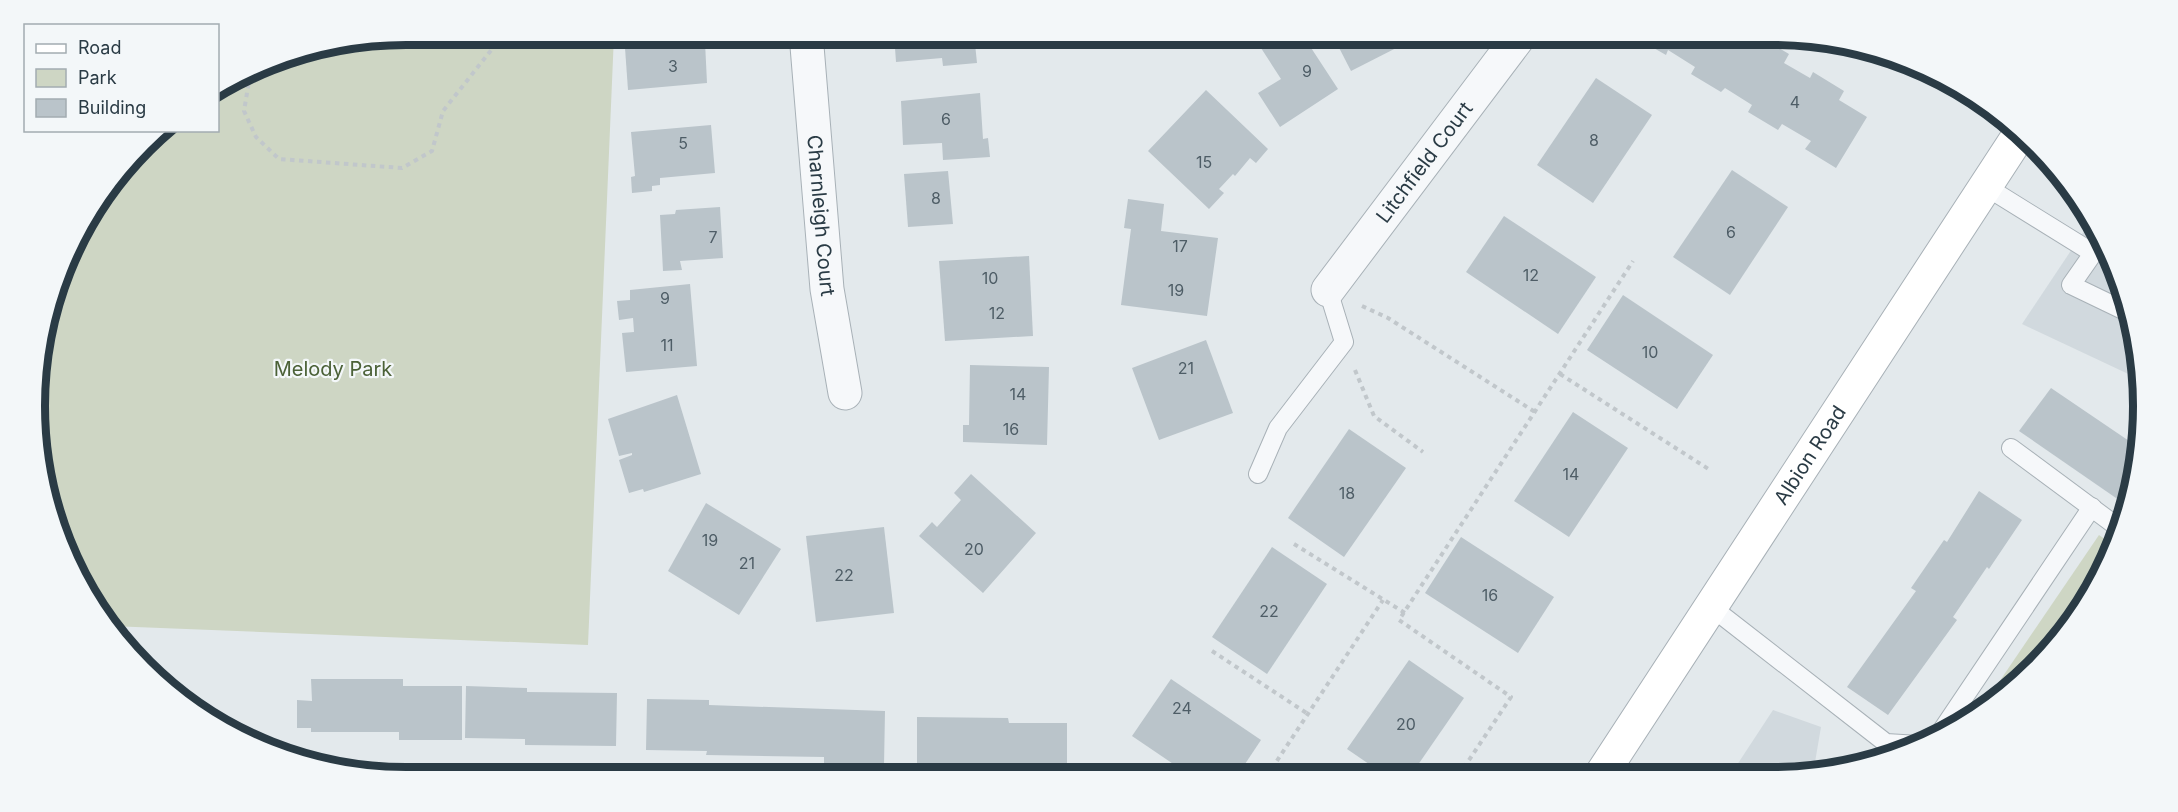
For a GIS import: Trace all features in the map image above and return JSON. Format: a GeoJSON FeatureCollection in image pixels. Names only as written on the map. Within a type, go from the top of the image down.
{"type":"FeatureCollection","features":[{"type":"Feature","properties":{"kind":"main road","name":"Albion Road"},"geometry":{"type":"LineString","coordinates":[[1606,767],[2016,140]]}},
{"type":"Feature","properties":{"kind":"street","name":"Charnleigh Court"},"geometry":{"type":"LineString","coordinates":[[807,45],[827,289],[845,393]]}},
{"type":"Feature","properties":{"kind":"street","name":"Litchfield Court"},"geometry":{"type":"LineString","coordinates":[[1328,290],[1513,45]]}},
{"type":"Feature","properties":{"kind":"lane"},"geometry":{"type":"LineString","coordinates":[[1985,186],[2096,247]]}},
{"type":"Feature","properties":{"kind":"lane"},"geometry":{"type":"LineString","coordinates":[[2097,247],[2071,285],[2120,309]]}},
{"type":"Feature","properties":{"kind":"lane"},"geometry":{"type":"LineString","coordinates":[[1258,474],[1278,428],[1344,342],[1328,290]]}},
{"type":"Feature","properties":{"kind":"lane"},"geometry":{"type":"LineString","coordinates":[[2011,448],[2113,524]]}},
{"type":"Feature","properties":{"kind":"lane"},"geometry":{"type":"LineString","coordinates":[[1949,721],[2092,507]]}},
{"type":"Feature","properties":{"kind":"lane"},"geometry":{"type":"LineString","coordinates":[[1710,606],[1886,743],[1900,744]]}},
{"type":"Feature","properties":{"kind":"path"},"geometry":{"type":"LineString","coordinates":[[249,81],[244,111],[256,138],[279,159],[402,168],[432,151],[443,111],[495,45]]}},
{"type":"Feature","properties":{"kind":"path"},"geometry":{"type":"LineString","coordinates":[[1464,767],[1511,697],[1399,620],[1633,261]]}},
{"type":"Feature","properties":{"kind":"path"},"geometry":{"type":"LineString","coordinates":[[1328,290],[1388,318],[1535,412]]}},
{"type":"Feature","properties":{"kind":"path"},"geometry":{"type":"LineString","coordinates":[[1344,342],[1374,416],[1423,452]]}},
{"type":"Feature","properties":{"kind":"path"},"geometry":{"type":"LineString","coordinates":[[1560,374],[1710,470]]}},
{"type":"Feature","properties":{"kind":"path"},"geometry":{"type":"LineString","coordinates":[[1294,544],[1405,613]]}},
{"type":"Feature","properties":{"kind":"path"},"geometry":{"type":"LineString","coordinates":[[1273,767],[1383,600]]}},
{"type":"Feature","properties":{"kind":"path"},"geometry":{"type":"LineString","coordinates":[[1212,651],[1308,714]]}},
{"type":"Feature","properties":{"kind":"shaded area"},"geometry":{"type":"Polygon","coordinates":[[[2086,228],[2114,290],[2126,336],[2131,375],[2022,324],[2086,228]]]}},
{"type":"Feature","properties":{"kind":"shaded area"},"geometry":{"type":"Polygon","coordinates":[[[1773,710],[1821,727],[1815,764],[1736,767],[1773,710]]]}},
{"type":"Feature","properties":{"kind":"green space","name":"Melody Park"},"geometry":{"type":"Polygon","coordinates":[[[406,45],[614,45],[588,645],[120,626],[106,607],[72,544],[57,499],[48,453],[46,382],[57,313],[82,246],[93,225],[120,186],[172,132],[219,132],[219,97],[246,82],[290,64],[359,48],[406,45]]]}},
{"type":"Feature","properties":{"kind":"green space"},"geometry":{"type":"Polygon","coordinates":[[[2099,535],[2107,541],[2085,586],[2058,626],[2027,661],[1993,692],[2099,535]]]}},
{"type":"Feature","properties":{"kind":"building"},"geometry":{"type":"Polygon","coordinates":[[[705,45],[707,83],[628,90],[625,48],[705,45]]]}},
{"type":"Feature","properties":{"kind":"building"},"geometry":{"type":"Polygon","coordinates":[[[895,45],[975,45],[977,63],[943,66],[942,58],[896,62],[895,45]]]}},
{"type":"Feature","properties":{"kind":"building"},"geometry":{"type":"Polygon","coordinates":[[[1266,45],[1309,45],[1338,89],[1280,127],[1258,93],[1281,79],[1261,48],[1266,45]]]}},
{"type":"Feature","properties":{"kind":"building"},"geometry":{"type":"Polygon","coordinates":[[[1338,45],[1402,45],[1351,71],[1338,45]]]}},
{"type":"Feature","properties":{"kind":"building"},"geometry":{"type":"Polygon","coordinates":[[[1648,45],[1774,45],[1789,54],[1784,63],[1810,78],[1813,72],[1844,91],[1839,100],[1867,117],[1836,168],[1805,149],[1811,141],[1782,124],[1778,130],[1748,112],[1752,105],[1725,88],[1721,92],[1691,74],[1695,67],[1668,50],[1666,55],[1648,45]]]}},
{"type":"Feature","properties":{"kind":"building"},"geometry":{"type":"Polygon","coordinates":[[[1596,78],[1652,115],[1593,203],[1537,165],[1596,78]]]}},
{"type":"Feature","properties":{"kind":"building"},"geometry":{"type":"Polygon","coordinates":[[[1206,90],[1268,149],[1256,163],[1250,158],[1235,176],[1233,174],[1219,189],[1224,193],[1209,209],[1148,151],[1206,90]]]}},
{"type":"Feature","properties":{"kind":"building"},"geometry":{"type":"Polygon","coordinates":[[[980,93],[983,139],[988,138],[990,157],[943,160],[942,143],[903,145],[901,101],[980,93]]]}},
{"type":"Feature","properties":{"kind":"building"},"geometry":{"type":"Polygon","coordinates":[[[711,125],[715,173],[660,178],[660,185],[652,186],[652,191],[632,193],[631,177],[635,176],[631,132],[711,125]]]}},
{"type":"Feature","properties":{"kind":"building"},"geometry":{"type":"Polygon","coordinates":[[[1732,170],[1788,207],[1730,295],[1673,257],[1732,170]]]}},
{"type":"Feature","properties":{"kind":"building"},"geometry":{"type":"Polygon","coordinates":[[[948,171],[953,224],[908,227],[904,174],[948,171]]]}},
{"type":"Feature","properties":{"kind":"building"},"geometry":{"type":"Polygon","coordinates":[[[1128,199],[1164,204],[1161,231],[1218,238],[1207,316],[1121,305],[1131,229],[1124,228],[1128,199]]]}},
{"type":"Feature","properties":{"kind":"building"},"geometry":{"type":"Polygon","coordinates":[[[720,207],[723,258],[680,261],[682,270],[663,271],[660,215],[675,214],[676,210],[720,207]]]}},
{"type":"Feature","properties":{"kind":"building"},"geometry":{"type":"Polygon","coordinates":[[[1504,216],[1596,277],[1558,334],[1466,272],[1504,216]]]}},
{"type":"Feature","properties":{"kind":"building"},"geometry":{"type":"Polygon","coordinates":[[[1029,256],[1033,336],[945,341],[939,261],[1029,256]]]}},
{"type":"Feature","properties":{"kind":"building"},"geometry":{"type":"Polygon","coordinates":[[[690,284],[697,366],[626,372],[622,333],[634,332],[633,318],[619,320],[617,301],[630,300],[630,290],[690,284]]]}},
{"type":"Feature","properties":{"kind":"building"},"geometry":{"type":"Polygon","coordinates":[[[1623,295],[1713,355],[1677,409],[1587,350],[1623,295]]]}},
{"type":"Feature","properties":{"kind":"building"},"geometry":{"type":"Polygon","coordinates":[[[1206,340],[1233,413],[1159,440],[1132,368],[1206,340]]]}},
{"type":"Feature","properties":{"kind":"building"},"geometry":{"type":"Polygon","coordinates":[[[970,365],[1049,367],[1047,445],[963,442],[963,425],[969,425],[970,365]]]}},
{"type":"Feature","properties":{"kind":"building"},"geometry":{"type":"Polygon","coordinates":[[[2051,388],[2131,442],[2120,501],[2019,431],[2051,388]]]}},
{"type":"Feature","properties":{"kind":"building"},"geometry":{"type":"Polygon","coordinates":[[[677,395],[701,474],[644,492],[643,489],[629,493],[619,460],[632,453],[619,456],[608,419],[677,395]]]}},
{"type":"Feature","properties":{"kind":"building"},"geometry":{"type":"Polygon","coordinates":[[[1573,412],[1628,448],[1569,537],[1514,501],[1573,412]]]}},
{"type":"Feature","properties":{"kind":"building"},"geometry":{"type":"Polygon","coordinates":[[[1349,429],[1406,468],[1344,557],[1288,518],[1349,429]]]}},
{"type":"Feature","properties":{"kind":"building"},"geometry":{"type":"Polygon","coordinates":[[[971,474],[1036,533],[983,593],[919,536],[932,522],[937,527],[961,500],[954,493],[971,474]]]}},
{"type":"Feature","properties":{"kind":"building"},"geometry":{"type":"Polygon","coordinates":[[[1979,491],[2022,520],[1953,617],[1957,620],[1888,715],[1847,687],[1916,591],[1911,588],[1944,540],[1947,542],[1979,491]]]}},
{"type":"Feature","properties":{"kind":"building"},"geometry":{"type":"Polygon","coordinates":[[[706,503],[781,549],[739,615],[668,571],[706,503]]]}},
{"type":"Feature","properties":{"kind":"building"},"geometry":{"type":"Polygon","coordinates":[[[884,527],[894,613],[816,622],[806,536],[884,527]]]}},
{"type":"Feature","properties":{"kind":"building"},"geometry":{"type":"Polygon","coordinates":[[[1461,537],[1554,597],[1518,653],[1425,593],[1461,537]]]}},
{"type":"Feature","properties":{"kind":"building"},"geometry":{"type":"Polygon","coordinates":[[[1272,547],[1327,584],[1267,674],[1212,637],[1272,547]]]}},
{"type":"Feature","properties":{"kind":"building"},"geometry":{"type":"Polygon","coordinates":[[[1409,660],[1464,698],[1417,767],[1373,767],[1347,749],[1409,660]]]}},
{"type":"Feature","properties":{"kind":"building"},"geometry":{"type":"Polygon","coordinates":[[[311,679],[403,679],[403,686],[462,686],[462,740],[399,740],[399,732],[311,732],[311,728],[297,728],[297,700],[312,701],[311,679]]]}},
{"type":"Feature","properties":{"kind":"building"},"geometry":{"type":"Polygon","coordinates":[[[1171,679],[1261,740],[1243,767],[1178,767],[1132,736],[1171,679]]]}},
{"type":"Feature","properties":{"kind":"building"},"geometry":{"type":"Polygon","coordinates":[[[466,686],[527,688],[527,692],[617,693],[616,746],[525,745],[525,739],[465,738],[466,686]]]}},
{"type":"Feature","properties":{"kind":"building"},"geometry":{"type":"Polygon","coordinates":[[[647,699],[709,700],[709,705],[885,711],[884,766],[824,764],[824,757],[706,755],[707,751],[646,750],[647,699]]]}},
{"type":"Feature","properties":{"kind":"building"},"geometry":{"type":"Polygon","coordinates":[[[917,717],[1008,718],[1009,723],[1067,723],[1067,767],[917,767],[917,717]]]}}]}
